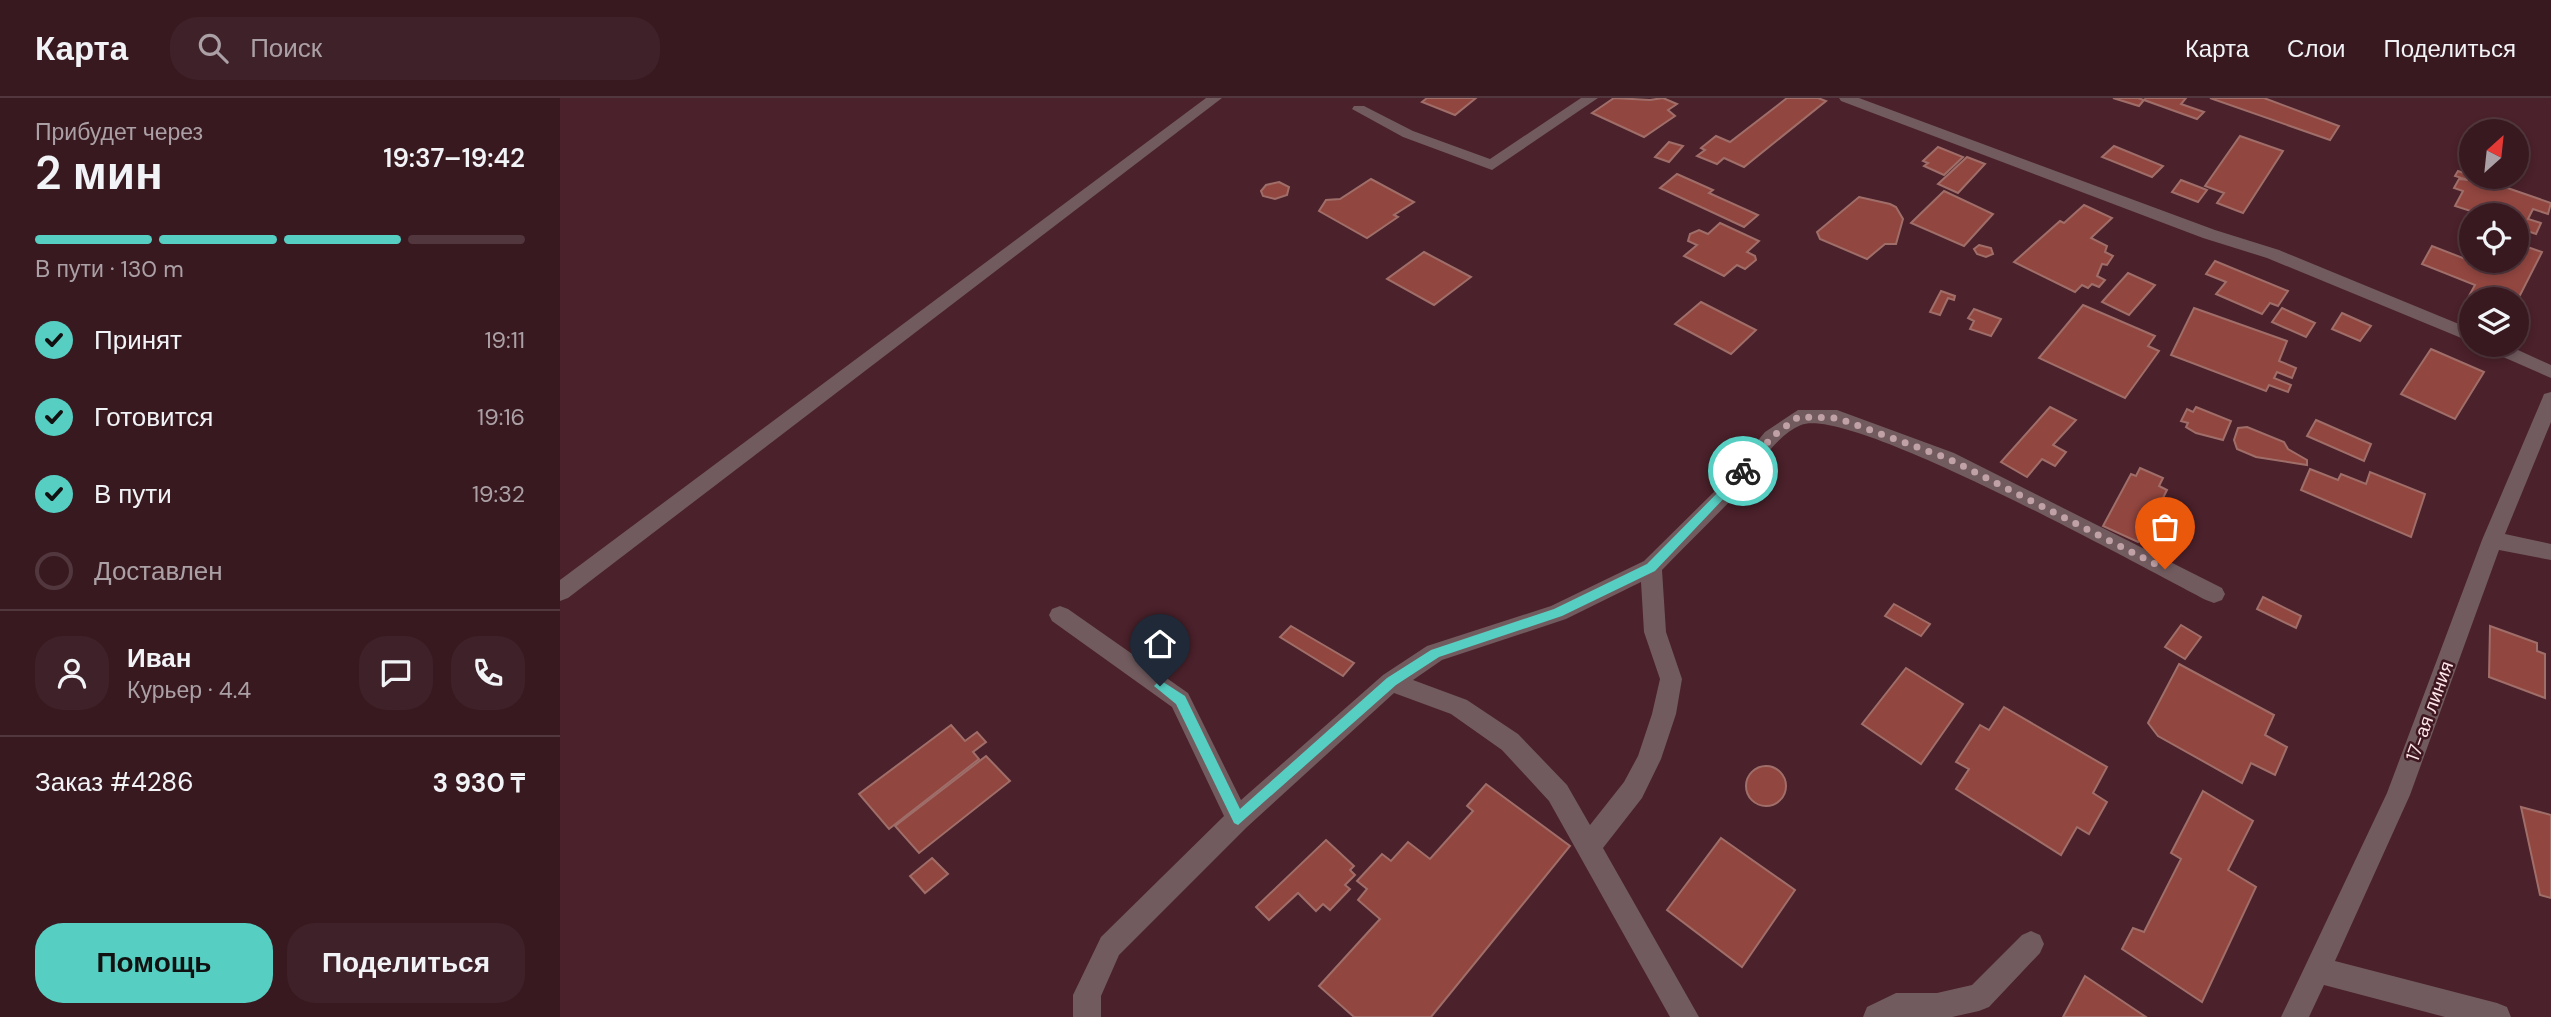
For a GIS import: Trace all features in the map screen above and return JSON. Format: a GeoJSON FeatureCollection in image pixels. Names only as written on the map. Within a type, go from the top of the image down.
{"type":"FeatureCollection","features":[{"type":"Feature","properties":{"kind":"street"},"geometry":{"type":"LineString","coordinates":[[560,592],[1215,98]]}},
{"type":"Feature","properties":{"kind":"street"},"geometry":{"type":"LineString","coordinates":[[1359,109],[1408,134],[1492,165],[1591,98]]}},
{"type":"Feature","properties":{"kind":"street"},"geometry":{"type":"LineString","coordinates":[[1846,98],[2209,234],[2273,254],[2459,331]]}},
{"type":"Feature","properties":{"kind":"street"},"geometry":{"type":"LineString","coordinates":[[2518,357],[2551,372]]}},
{"type":"Feature","properties":{"kind":"street","name":"17-ая линия"},"geometry":{"type":"LineString","coordinates":[[2295,1017],[2398,795],[2492,540],[2551,400]]}},
{"type":"Feature","properties":{"kind":"street"},"geometry":{"type":"LineString","coordinates":[[1087,1017],[1087,995],[1110,946],[1238,819],[1391,681],[1435,653],[1558,613],[1651,567],[1727,491],[1772,437],[1798,417],[1837,418],[1947,458],[2214,594]]}},
{"type":"Feature","properties":{"kind":"street"},"geometry":{"type":"LineString","coordinates":[[2492,540],[2551,552]]}},
{"type":"Feature","properties":{"kind":"street"},"geometry":{"type":"LineString","coordinates":[[1589,846],[1633,790],[1649,759],[1664,714],[1671,679],[1655,632],[1651,567]]}},
{"type":"Feature","properties":{"kind":"street"},"geometry":{"type":"LineString","coordinates":[[1060,615],[1180,700],[1238,819]]}},
{"type":"Feature","properties":{"kind":"street"},"geometry":{"type":"LineString","coordinates":[[1391,681],[1459,707],[1510,743],[1558,793],[1685,1017]]}},
{"type":"Feature","properties":{"kind":"street"},"geometry":{"type":"LineString","coordinates":[[1877,1017],[1896,1007],[1937,1007],[1979,997],[2031,944]]}},
{"type":"Feature","properties":{"kind":"street"},"geometry":{"type":"LineString","coordinates":[[2317,970],[2497,1017]]}},
{"type":"Feature","properties":{"kind":"building"},"geometry":{"type":"Polygon","coordinates":[[[1427,98],[1476,98],[1455,115],[1422,102],[1427,98]]]}},
{"type":"Feature","properties":{"kind":"building"},"geometry":{"type":"Polygon","coordinates":[[[1614,98],[1663,98],[1677,104],[1668,110],[1675,116],[1644,137],[1592,113],[1614,98]]]}},
{"type":"Feature","properties":{"kind":"building"},"geometry":{"type":"Polygon","coordinates":[[[1787,98],[1818,98],[1826,101],[1744,167],[1724,158],[1717,164],[1697,156],[1705,150],[1701,148],[1716,136],[1730,142],[1787,98]]]}},
{"type":"Feature","properties":{"kind":"building"},"geometry":{"type":"Polygon","coordinates":[[[2113,98],[2138,98],[2144,100],[2139,106],[2113,98]]]}},
{"type":"Feature","properties":{"kind":"building"},"geometry":{"type":"Polygon","coordinates":[[[2186,98],[2181,104],[2204,112],[2197,119],[2144,100],[2186,98]]]}},
{"type":"Feature","properties":{"kind":"building"},"geometry":{"type":"Polygon","coordinates":[[[2210,98],[2264,98],[2339,126],[2330,140],[2210,98]]]}},
{"type":"Feature","properties":{"kind":"building"},"geometry":{"type":"Polygon","coordinates":[[[2240,136],[2283,151],[2243,213],[2217,203],[2224,193],[2205,186],[2240,136]]]}},
{"type":"Feature","properties":{"kind":"building"},"geometry":{"type":"Polygon","coordinates":[[[1669,142],[1683,146],[1669,162],[1655,157],[1669,142]]]}},
{"type":"Feature","properties":{"kind":"building"},"geometry":{"type":"Polygon","coordinates":[[[2114,146],[2163,166],[2152,177],[2102,157],[2114,146]]]}},
{"type":"Feature","properties":{"kind":"building"},"geometry":{"type":"Polygon","coordinates":[[[1938,147],[1963,157],[1944,175],[1924,166],[1928,163],[1923,161],[1938,147]]]}},
{"type":"Feature","properties":{"kind":"building"},"geometry":{"type":"Polygon","coordinates":[[[1967,157],[1985,164],[1958,193],[1938,184],[1967,157]]]}},
{"type":"Feature","properties":{"kind":"building"},"geometry":{"type":"Polygon","coordinates":[[[1677,174],[1713,190],[1709,193],[1758,215],[1744,227],[1660,188],[1677,174]]]}},
{"type":"Feature","properties":{"kind":"building"},"geometry":{"type":"Polygon","coordinates":[[[1371,179],[1414,202],[1394,215],[1398,217],[1367,238],[1319,211],[1326,200],[1340,199],[1371,179]]]}},
{"type":"Feature","properties":{"kind":"building"},"geometry":{"type":"Polygon","coordinates":[[[2459,179],[2459,189],[2510,189],[2551,203],[2548,214],[2533,209],[2529,217],[2529,203],[2459,203],[2459,207],[2455,206],[2463,191],[2454,188],[2459,179]]]}},
{"type":"Feature","properties":{"kind":"building"},"geometry":{"type":"Polygon","coordinates":[[[2181,180],[2207,190],[2198,202],[2172,192],[2181,180]]]}},
{"type":"Feature","properties":{"kind":"building"},"geometry":{"type":"Polygon","coordinates":[[[1279,182],[1289,187],[1287,195],[1275,199],[1263,196],[1261,191],[1266,185],[1279,182]]]}},
{"type":"Feature","properties":{"kind":"building"},"geometry":{"type":"Polygon","coordinates":[[[1944,191],[1993,214],[1964,246],[1911,223],[1944,191]]]}},
{"type":"Feature","properties":{"kind":"building"},"geometry":{"type":"Polygon","coordinates":[[[1859,197],[1896,207],[1903,219],[1896,244],[1885,244],[1867,259],[1820,239],[1817,232],[1859,197]]]}},
{"type":"Feature","properties":{"kind":"building"},"geometry":{"type":"Polygon","coordinates":[[[2084,205],[2112,218],[2091,238],[2107,246],[2105,252],[2113,256],[2107,265],[2102,264],[2097,276],[2105,280],[2099,287],[2092,284],[2088,288],[2082,285],[2075,292],[2014,262],[2060,221],[2064,223],[2084,205]]]}},
{"type":"Feature","properties":{"kind":"building"},"geometry":{"type":"Polygon","coordinates":[[[2529,219],[2541,223],[2536,234],[2529,232],[2529,219]]]}},
{"type":"Feature","properties":{"kind":"building"},"geometry":{"type":"Polygon","coordinates":[[[1720,223],[1759,241],[1747,252],[1755,256],[1756,260],[1745,269],[1737,265],[1724,276],[1684,256],[1697,245],[1688,241],[1690,234],[1699,230],[1708,234],[1720,223]]]}},
{"type":"Feature","properties":{"kind":"building"},"geometry":{"type":"Polygon","coordinates":[[[1979,245],[1991,248],[1993,254],[1986,257],[1977,254],[1974,249],[1979,245]]]}},
{"type":"Feature","properties":{"kind":"building"},"geometry":{"type":"Polygon","coordinates":[[[2432,246],[2459,256],[2459,273],[2529,273],[2529,248],[2542,252],[2524,287],[2474,287],[2475,285],[2422,264],[2432,246]]]}},
{"type":"Feature","properties":{"kind":"building"},"geometry":{"type":"Polygon","coordinates":[[[1424,252],[1471,277],[1434,305],[1387,279],[1424,252]]]}},
{"type":"Feature","properties":{"kind":"building"},"geometry":{"type":"Polygon","coordinates":[[[2215,261],[2288,291],[2278,306],[2270,303],[2262,314],[2216,294],[2226,282],[2206,274],[2215,261]]]}},
{"type":"Feature","properties":{"kind":"building"},"geometry":{"type":"Polygon","coordinates":[[[2128,273],[2155,285],[2129,315],[2102,302],[2128,273]]]}},
{"type":"Feature","properties":{"kind":"building"},"geometry":{"type":"Polygon","coordinates":[[[1941,291],[1955,296],[1954,300],[1948,298],[1940,315],[1930,312],[1941,291]]]}},
{"type":"Feature","properties":{"kind":"building"},"geometry":{"type":"Polygon","coordinates":[[[1701,302],[1756,330],[1731,354],[1675,324],[1701,302]]]}},
{"type":"Feature","properties":{"kind":"building"},"geometry":{"type":"Polygon","coordinates":[[[2083,305],[2155,336],[2148,346],[2159,351],[2125,398],[2039,358],[2083,305]]]}},
{"type":"Feature","properties":{"kind":"building"},"geometry":{"type":"Polygon","coordinates":[[[2194,308],[2287,341],[2279,361],[2296,368],[2292,378],[2277,372],[2274,378],[2291,385],[2288,392],[2269,385],[2266,391],[2171,355],[2194,308]]]}},
{"type":"Feature","properties":{"kind":"building"},"geometry":{"type":"Polygon","coordinates":[[[2282,308],[2315,323],[2306,337],[2272,322],[2282,308]]]}},
{"type":"Feature","properties":{"kind":"building"},"geometry":{"type":"Polygon","coordinates":[[[1974,309],[2001,319],[1991,336],[1970,329],[1974,321],[1968,318],[1974,309]]]}},
{"type":"Feature","properties":{"kind":"building"},"geometry":{"type":"Polygon","coordinates":[[[2342,313],[2371,326],[2360,341],[2332,329],[2342,313]]]}},
{"type":"Feature","properties":{"kind":"building"},"geometry":{"type":"Polygon","coordinates":[[[2431,349],[2484,372],[2455,419],[2401,394],[2431,349]]]}},
{"type":"Feature","properties":{"kind":"building"},"geometry":{"type":"Polygon","coordinates":[[[2050,407],[2076,420],[2053,445],[2066,452],[2055,466],[2042,459],[2027,477],[2001,462],[2050,407]]]}},
{"type":"Feature","properties":{"kind":"building"},"geometry":{"type":"Polygon","coordinates":[[[2196,407],[2231,421],[2223,440],[2196,433],[2186,427],[2188,423],[2181,421],[2187,409],[2193,412],[2196,407]]]}},
{"type":"Feature","properties":{"kind":"building"},"geometry":{"type":"Polygon","coordinates":[[[2316,420],[2371,444],[2364,461],[2307,436],[2316,420]]]}},
{"type":"Feature","properties":{"kind":"building"},"geometry":{"type":"Polygon","coordinates":[[[2247,427],[2284,442],[2288,449],[2307,460],[2307,465],[2256,457],[2237,449],[2234,440],[2238,428],[2247,427]]]}},
{"type":"Feature","properties":{"kind":"building"},"geometry":{"type":"Polygon","coordinates":[[[2140,468],[2163,478],[2159,486],[2167,490],[2154,516],[2160,519],[2156,526],[2148,523],[2138,542],[2103,526],[2131,474],[2136,476],[2140,468]]]}},
{"type":"Feature","properties":{"kind":"building"},"geometry":{"type":"Polygon","coordinates":[[[2310,469],[2338,480],[2341,474],[2366,484],[2370,472],[2425,494],[2411,537],[2301,490],[2310,469]]]}},
{"type":"Feature","properties":{"kind":"building"},"geometry":{"type":"Polygon","coordinates":[[[2263,597],[2301,616],[2296,628],[2257,609],[2263,597]]]}},
{"type":"Feature","properties":{"kind":"building"},"geometry":{"type":"Polygon","coordinates":[[[1894,604],[1930,624],[1921,636],[1885,616],[1894,604]]]}},
{"type":"Feature","properties":{"kind":"building"},"geometry":{"type":"Polygon","coordinates":[[[2181,625],[2201,637],[2185,659],[2165,647],[2181,625]]]}},
{"type":"Feature","properties":{"kind":"building"},"geometry":{"type":"Polygon","coordinates":[[[1291,626],[1354,663],[1343,676],[1280,637],[1291,626]]]}},
{"type":"Feature","properties":{"kind":"building"},"geometry":{"type":"Polygon","coordinates":[[[2490,626],[2537,643],[2537,651],[2545,654],[2545,698],[2489,677],[2490,626]]]}},
{"type":"Feature","properties":{"kind":"building"},"geometry":{"type":"Polygon","coordinates":[[[2179,664],[2274,715],[2265,735],[2287,747],[2275,775],[2251,763],[2242,783],[2158,736],[2148,723],[2179,664]]]}},
{"type":"Feature","properties":{"kind":"building"},"geometry":{"type":"Polygon","coordinates":[[[1906,668],[1963,704],[1921,764],[1862,724],[1906,668]]]}},
{"type":"Feature","properties":{"kind":"building"},"geometry":{"type":"Polygon","coordinates":[[[2004,707],[2107,767],[2093,793],[2107,802],[2089,834],[2077,827],[2061,855],[1956,789],[1969,769],[1956,762],[1980,725],[1989,730],[2004,707]]]}},
{"type":"Feature","properties":{"kind":"building"},"geometry":{"type":"Polygon","coordinates":[[[951,725],[965,741],[977,732],[986,742],[973,752],[979,759],[889,829],[859,794],[951,725]]]}},
{"type":"Feature","properties":{"kind":"building"},"geometry":{"type":"Polygon","coordinates":[[[986,756],[1010,781],[919,853],[895,826],[986,756]]]}},
{"type":"Feature","properties":{"kind":"building"},"geometry":{"type":"Polygon","coordinates":[[[1766,766],[1774,767],[1780,772],[1785,778],[1785,794],[1780,800],[1774,805],[1766,806],[1758,805],[1752,800],[1747,794],[1746,786],[1747,778],[1752,772],[1758,767],[1766,766]]]}},
{"type":"Feature","properties":{"kind":"building"},"geometry":{"type":"Polygon","coordinates":[[[1486,784],[1570,846],[1431,1017],[1354,1017],[1319,986],[1380,919],[1358,900],[1367,889],[1357,881],[1382,854],[1391,861],[1408,842],[1430,859],[1473,811],[1467,806],[1486,784]]]}},
{"type":"Feature","properties":{"kind":"building"},"geometry":{"type":"Polygon","coordinates":[[[2203,791],[2253,821],[2228,870],[2256,887],[2202,1002],[2122,949],[2133,928],[2144,932],[2181,859],[2171,853],[2203,791]]]}},
{"type":"Feature","properties":{"kind":"building"},"geometry":{"type":"Polygon","coordinates":[[[2521,807],[2551,815],[2551,898],[2540,895],[2521,807]]]}},
{"type":"Feature","properties":{"kind":"building"},"geometry":{"type":"Polygon","coordinates":[[[1721,838],[1795,890],[1742,967],[1667,910],[1721,838]]]}},
{"type":"Feature","properties":{"kind":"building"},"geometry":{"type":"Polygon","coordinates":[[[1326,840],[1354,866],[1350,870],[1355,875],[1345,885],[1350,889],[1330,910],[1323,904],[1316,911],[1298,893],[1269,920],[1256,907],[1326,840]]]}},
{"type":"Feature","properties":{"kind":"building"},"geometry":{"type":"Polygon","coordinates":[[[932,858],[948,874],[925,893],[910,876],[932,858]]]}},
{"type":"Feature","properties":{"kind":"building"},"geometry":{"type":"Polygon","coordinates":[[[2085,976],[2146,1017],[2063,1017],[2085,976]]]}},
{"type":"Feature","properties":{"kind":"way so far"},"geometry":{"type":"LineString","coordinates":[[1743,471],[1772,437],[1798,417],[1837,418],[1947,458],[2165,569]]}},
{"type":"Feature","properties":{"kind":"route"},"geometry":{"type":"LineString","coordinates":[[1160,686],[1180,700],[1238,819],[1391,681],[1435,653],[1558,613],[1651,567],[1727,491],[1743,471]]}}]}
